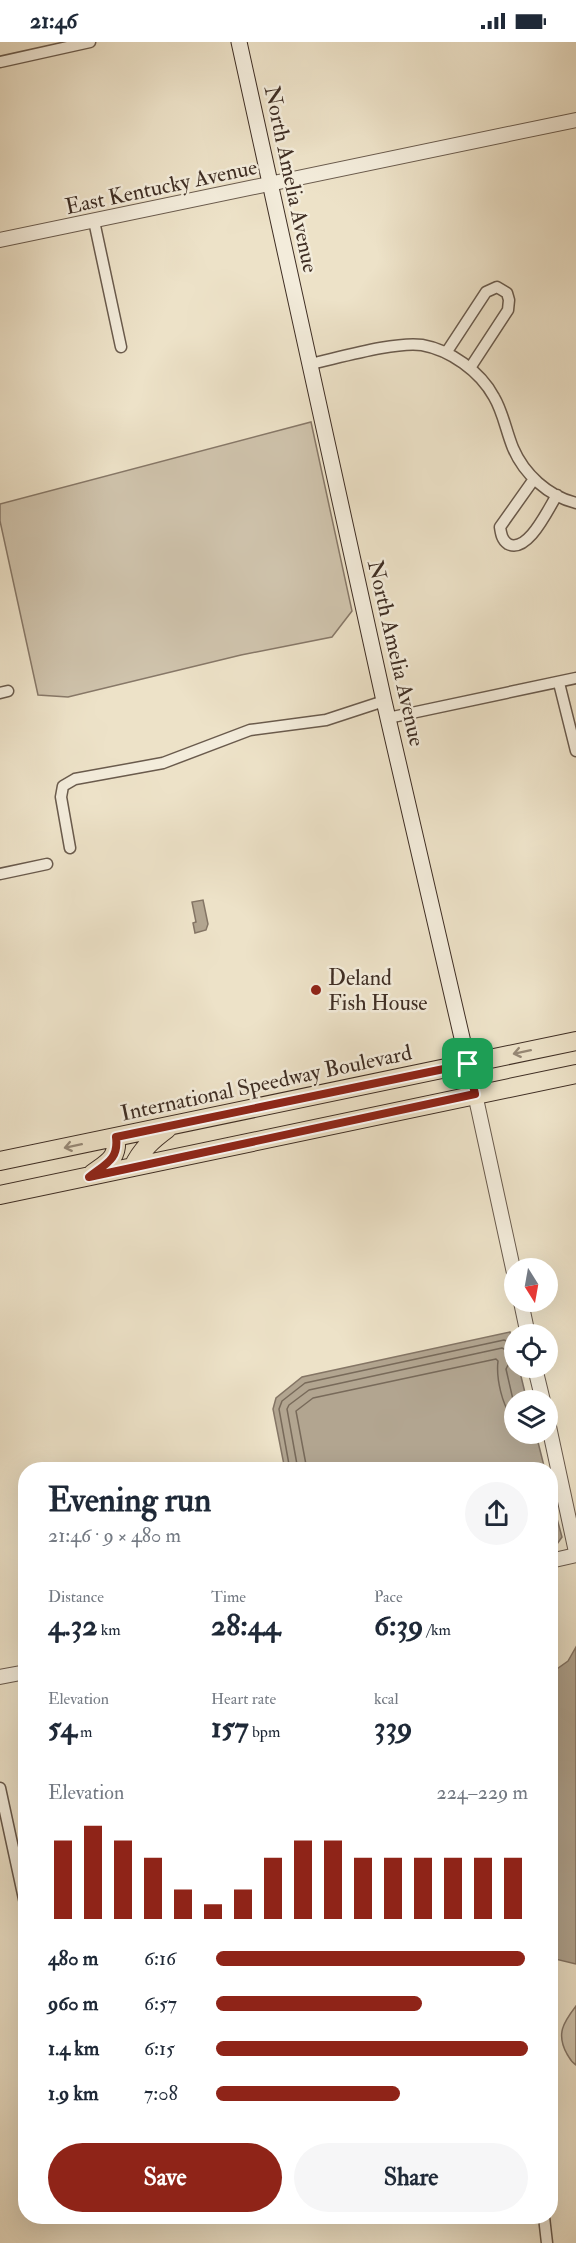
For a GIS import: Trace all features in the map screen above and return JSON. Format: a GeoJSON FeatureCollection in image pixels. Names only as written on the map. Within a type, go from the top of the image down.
{"type":"FeatureCollection","features":[{"type":"Feature","properties":{"kind":"main road","name":"North Amelia Avenue"},"geometry":{"type":"LineString","coordinates":[[238,42],[384,701],[475,1094]]}},
{"type":"Feature","properties":{"kind":"main road","name":"International Speedway Boulevard"},"geometry":{"type":"LineString","coordinates":[[0,1161],[576,1041]]}},
{"type":"Feature","properties":{"kind":"main road"},"geometry":{"type":"LineString","coordinates":[[0,1196],[576,1074]]}},
{"type":"Feature","properties":{"kind":"main road"},"geometry":{"type":"LineString","coordinates":[[133,1167],[140,1153],[150,1142],[171,1126]]}},
{"type":"Feature","properties":{"kind":"main road"},"geometry":{"type":"LineString","coordinates":[[89,1177],[114,1157],[117,1147],[116,1137]]}},
{"type":"Feature","properties":{"kind":"street"},"geometry":{"type":"LineString","coordinates":[[0,62],[57,45],[90,42]]}},
{"type":"Feature","properties":{"kind":"street","name":"East Kentucky Avenue"},"geometry":{"type":"LineString","coordinates":[[0,240],[576,120]]}},
{"type":"Feature","properties":{"kind":"street"},"geometry":{"type":"LineString","coordinates":[[94,221],[121,347]]}},
{"type":"Feature","properties":{"kind":"street"},"geometry":{"type":"LineString","coordinates":[[446,353],[486,292],[497,287],[507,292],[508,310],[471,368]]}},
{"type":"Feature","properties":{"kind":"street"},"geometry":{"type":"LineString","coordinates":[[310,364],[404,345],[422,345],[446,353],[471,368],[494,397],[513,449],[534,479],[557,495],[576,503]]}},
{"type":"Feature","properties":{"kind":"street"},"geometry":{"type":"LineString","coordinates":[[534,479],[500,527],[501,536],[506,542],[516,546],[524,543],[531,536],[557,495]]}},
{"type":"Feature","properties":{"kind":"street"},"geometry":{"type":"LineString","coordinates":[[388,718],[576,678]]}},
{"type":"Feature","properties":{"kind":"street"},"geometry":{"type":"LineString","coordinates":[[559,683],[576,751]]}},
{"type":"Feature","properties":{"kind":"street"},"geometry":{"type":"LineString","coordinates":[[70,848],[61,796],[63,786],[75,779],[163,763],[250,730],[327,720],[384,701]]}},
{"type":"Feature","properties":{"kind":"street"},"geometry":{"type":"LineString","coordinates":[[0,874],[47,864]]}},
{"type":"Feature","properties":{"kind":"street","name":"North Amelia Avenue"},"geometry":{"type":"LineString","coordinates":[[475,1094],[511,1258]]}},
{"type":"Feature","properties":{"kind":"street"},"geometry":{"type":"LineString","coordinates":[[553,1444],[557,1462]]}},
{"type":"Feature","properties":{"kind":"street"},"geometry":{"type":"LineString","coordinates":[[558,1469],[576,1553],[558,1559]]}},
{"type":"Feature","properties":{"kind":"street"},"geometry":{"type":"LineString","coordinates":[[0,1677],[18,1674]]}},
{"type":"Feature","properties":{"kind":"street"},"geometry":{"type":"LineString","coordinates":[[0,1788],[18,1871]]}},
{"type":"Feature","properties":{"kind":"street"},"geometry":{"type":"LineString","coordinates":[[545,2224],[547,2243]]}},
{"type":"Feature","properties":{"kind":"shaded area"},"geometry":{"type":"Polygon","coordinates":[[[311,422],[352,611],[332,637],[241,655],[68,697],[38,695],[0,521],[0,504],[311,422]]]}},
{"type":"Feature","properties":{"kind":"shaded area"},"geometry":{"type":"Polygon","coordinates":[[[576,2006],[576,2065],[564,2047],[562,2029],[576,2006]]]}},
{"type":"Feature","properties":{"kind":"water"},"geometry":{"type":"Polygon","coordinates":[[[203,900],[208,924],[206,930],[195,933],[193,923],[196,922],[192,902],[203,900]]]}},
{"type":"Feature","properties":{"kind":"water"},"geometry":{"type":"Polygon","coordinates":[[[504,1333],[504,1378],[521,1378],[524,1390],[504,1390],[504,1444],[538,1444],[543,1462],[283,1462],[273,1409],[276,1398],[302,1377],[504,1333]]]}},
{"type":"Feature","properties":{"kind":"water"},"geometry":{"type":"Polygon","coordinates":[[[558,1522],[562,1537],[558,1543],[558,1522]]]}},
{"type":"Feature","properties":{"kind":"water"},"geometry":{"type":"Polygon","coordinates":[[[576,1647],[576,1964],[558,1960],[558,1668],[568,1661],[576,1647]]]}},
{"type":"Feature","properties":{"kind":"place","name":"Deland Fish House"},"geometry":{"type":"Point","coordinates":[316,990]}},
{"type":"Feature","properties":{"kind":"route"},"geometry":{"type":"LineString","coordinates":[[468,1064],[475,1094],[89,1177],[114,1157],[117,1147],[116,1137],[468,1064]]}}]}
